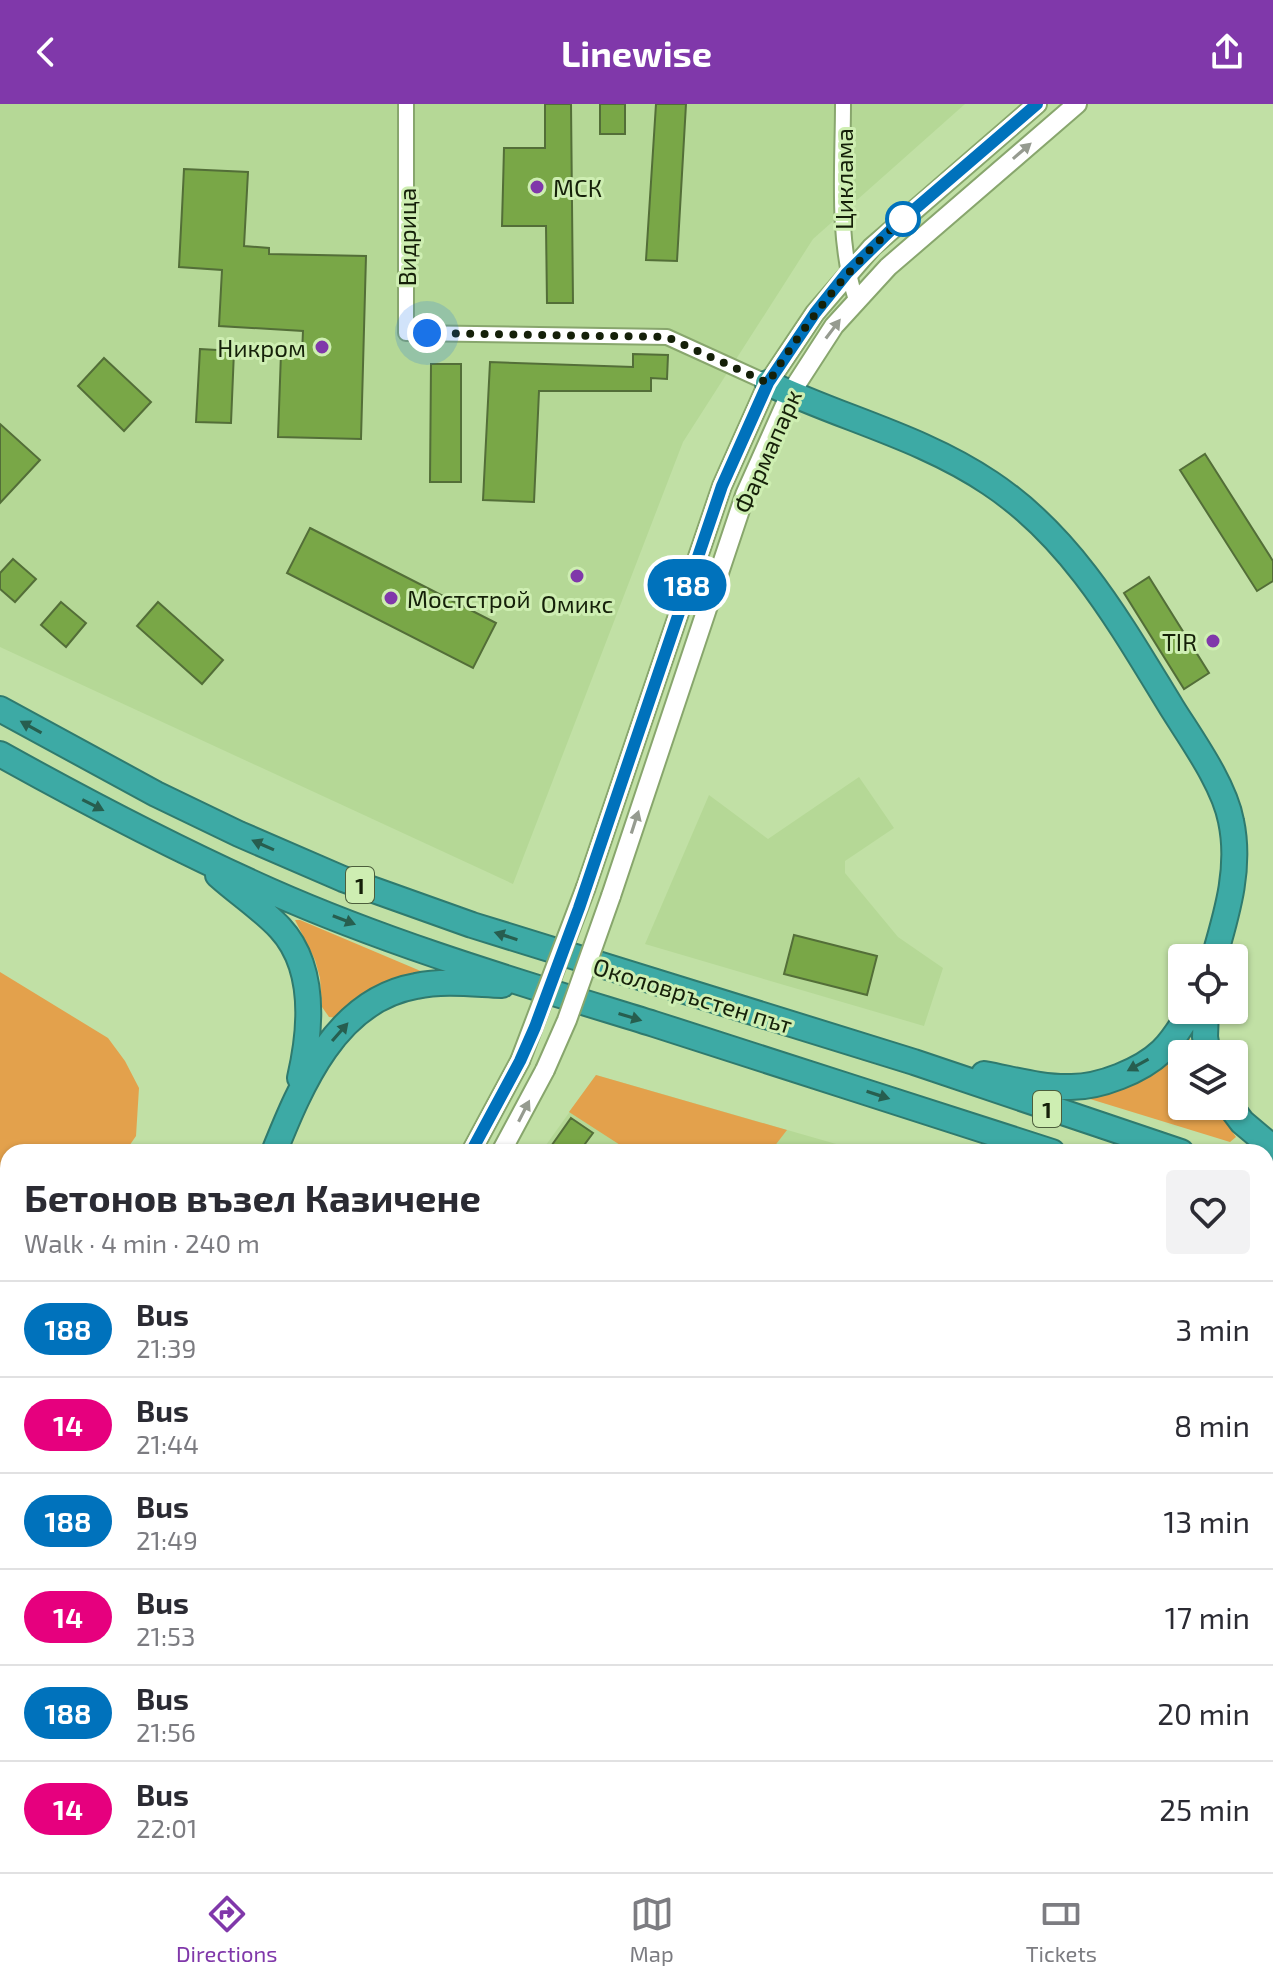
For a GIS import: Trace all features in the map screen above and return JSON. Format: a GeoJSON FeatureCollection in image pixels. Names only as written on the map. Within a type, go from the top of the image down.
{"type":"FeatureCollection","features":[{"type":"Feature","properties":{"kind":"highway"},"geometry":{"type":"LineString","coordinates":[[779,388],[954,461],[1023,508],[1084,571],[1186,730],[1217,784],[1231,819],[1236,861],[1218,944]]}},
{"type":"Feature","properties":{"kind":"highway","name":"Околовръстен път"},"geometry":{"type":"LineString","coordinates":[[0,709],[156,794],[343,879],[472,925],[914,1062],[1157,1144]]}},
{"type":"Feature","properties":{"kind":"highway","name":"Околовръстен път"},"geometry":{"type":"LineString","coordinates":[[0,754],[197,857],[271,891],[375,932],[529,985],[1027,1144]]}},
{"type":"Feature","properties":{"kind":"highway"},"geometry":{"type":"LineString","coordinates":[[197,857],[282,931],[300,963],[307,992],[306,1053],[296,1096],[277,1144]]}},
{"type":"Feature","properties":{"kind":"highway"},"geometry":{"type":"LineString","coordinates":[[296,1096],[337,1033],[358,1012],[384,997],[413,986],[441,982],[529,985]]}},
{"type":"Feature","properties":{"kind":"highway"},"geometry":{"type":"LineString","coordinates":[[914,1062],[1031,1083],[1072,1087],[1107,1080],[1136,1068],[1161,1052],[1183,1024]]}},
{"type":"Feature","properties":{"kind":"highway"},"geometry":{"type":"LineString","coordinates":[[1240,1120],[1268,1144]]}},
{"type":"Feature","properties":{"kind":"street","name":"Видрица"},"geometry":{"type":"LineString","coordinates":[[406,104],[406,333],[667,337],[779,388]]}},
{"type":"Feature","properties":{"kind":"street","name":"Циклама"},"geometry":{"type":"LineString","coordinates":[[843,104],[842,226],[847,273],[856,300]]}},
{"type":"Feature","properties":{"kind":"street","name":"Фармапарк"},"geometry":{"type":"LineString","coordinates":[[475,1144],[520,1061],[547,996],[722,486],[779,388],[815,313],[847,273],[894,227],[1037,104]]}},
{"type":"Feature","properties":{"kind":"street","name":"Фармапарк"},"geometry":{"type":"LineString","coordinates":[[505,1144],[545,1070],[567,1020],[779,388],[808,362],[856,300],[910,247],[1077,104]]}},
{"type":"Feature","properties":{"kind":"shaded area"},"geometry":{"type":"Polygon","coordinates":[[[0,104],[965,104],[813,239],[683,442],[513,884],[0,647],[0,104]]]}},
{"type":"Feature","properties":{"kind":"shaded area"},"geometry":{"type":"Polygon","coordinates":[[[859,777],[894,828],[845,861],[845,873],[898,937],[943,968],[924,1026],[645,944],[709,795],[768,839],[859,777]]]}},
{"type":"Feature","properties":{"kind":"shaded area"},"geometry":{"type":"Polygon","coordinates":[[[295,920],[423,972],[396,979],[365,996],[338,1018],[329,1017],[322,1007],[315,960],[295,920]]]}},
{"type":"Feature","properties":{"kind":"shaded area"},"geometry":{"type":"Polygon","coordinates":[[[0,972],[108,1038],[139,1088],[136,1136],[130,1144],[0,1144],[0,972]]]}},
{"type":"Feature","properties":{"kind":"shaded area"},"geometry":{"type":"Polygon","coordinates":[[[1168,1057],[1168,1120],[1224,1120],[1236,1137],[1230,1142],[1090,1099],[1141,1081],[1168,1057]]]}},
{"type":"Feature","properties":{"kind":"shaded area"},"geometry":{"type":"Polygon","coordinates":[[[596,1075],[836,1144],[547,1144],[596,1075]]]}},
{"type":"Feature","properties":{"kind":"shaded area"},"geometry":{"type":"Polygon","coordinates":[[[596,1075],[787,1130],[776,1144],[619,1144],[569,1112],[596,1075]]]}},
{"type":"Feature","properties":{"kind":"building","name":"МСК"},"geometry":{"type":"Polygon","coordinates":[[[545,104],[571,104],[573,303],[547,303],[546,226],[502,226],[504,148],[545,148],[545,104]]]}},
{"type":"Feature","properties":{"kind":"building"},"geometry":{"type":"Polygon","coordinates":[[[600,104],[625,104],[625,134],[600,134],[600,104]]]}},
{"type":"Feature","properties":{"kind":"building"},"geometry":{"type":"Polygon","coordinates":[[[656,104],[686,104],[677,261],[646,260],[656,104]]]}},
{"type":"Feature","properties":{"kind":"building"},"geometry":{"type":"Polygon","coordinates":[[[184,169],[248,172],[244,246],[269,248],[269,254],[366,256],[361,439],[278,437],[281,353],[302,354],[303,331],[219,326],[222,270],[179,267],[184,169]]]}},
{"type":"Feature","properties":{"kind":"building"},"geometry":{"type":"Polygon","coordinates":[[[200,349],[234,351],[231,423],[196,422],[200,349]]]}},
{"type":"Feature","properties":{"kind":"building"},"geometry":{"type":"Polygon","coordinates":[[[633,354],[668,355],[667,379],[651,378],[651,391],[539,391],[534,502],[483,500],[490,362],[633,367],[633,354]]]}},
{"type":"Feature","properties":{"kind":"building"},"geometry":{"type":"Polygon","coordinates":[[[104,358],[151,402],[124,431],[78,386],[104,358]]]}},
{"type":"Feature","properties":{"kind":"building"},"geometry":{"type":"Polygon","coordinates":[[[431,364],[461,364],[461,482],[430,482],[431,364]]]}},
{"type":"Feature","properties":{"kind":"building"},"geometry":{"type":"Polygon","coordinates":[[[0,424],[40,460],[0,503],[0,424]]]}},
{"type":"Feature","properties":{"kind":"building"},"geometry":{"type":"Polygon","coordinates":[[[1205,454],[1273,561],[1273,581],[1257,591],[1180,470],[1205,454]]]}},
{"type":"Feature","properties":{"kind":"building","name":"Мостстрой"},"geometry":{"type":"Polygon","coordinates":[[[310,528],[496,623],[473,668],[287,573],[310,528]]]}},
{"type":"Feature","properties":{"kind":"building"},"geometry":{"type":"Polygon","coordinates":[[[13,559],[36,579],[15,602],[0,589],[0,573],[13,559]]]}},
{"type":"Feature","properties":{"kind":"building"},"geometry":{"type":"Polygon","coordinates":[[[1149,577],[1209,673],[1184,689],[1124,593],[1149,577]]]}},
{"type":"Feature","properties":{"kind":"building"},"geometry":{"type":"Polygon","coordinates":[[[61,602],[86,623],[66,647],[41,625],[61,602]]]}},
{"type":"Feature","properties":{"kind":"building"},"geometry":{"type":"Polygon","coordinates":[[[158,602],[223,660],[202,684],[137,626],[158,602]]]}},
{"type":"Feature","properties":{"kind":"building"},"geometry":{"type":"Polygon","coordinates":[[[794,935],[877,956],[867,995],[784,974],[794,935]]]}},
{"type":"Feature","properties":{"kind":"building"},"geometry":{"type":"Polygon","coordinates":[[[571,1118],[593,1133],[585,1144],[553,1144],[571,1118]]]}},
{"type":"Feature","properties":{"kind":"bus line","name":"188"},"geometry":{"type":"LineString","coordinates":[[476,1144],[535,1027],[579,908],[722,486],[768,383],[815,313],[872,247],[1037,104]]}},
{"type":"Feature","properties":{"kind":"place","name":"МСК"},"geometry":{"type":"Point","coordinates":[537,187]}},
{"type":"Feature","properties":{"kind":"place","name":"Никром"},"geometry":{"type":"Point","coordinates":[322,347]}},
{"type":"Feature","properties":{"kind":"place","name":"Омикс"},"geometry":{"type":"Point","coordinates":[577,576]}},
{"type":"Feature","properties":{"kind":"place","name":"Мостстрой"},"geometry":{"type":"Point","coordinates":[391,598]}},
{"type":"Feature","properties":{"kind":"place","name":"TIR"},"geometry":{"type":"Point","coordinates":[1213,641]}},
{"type":"Feature","properties":{"kind":"route"},"geometry":{"type":"LineString","coordinates":[[427,333],[667,337],[768,383],[815,313],[847,273],[903,219]]}}]}
